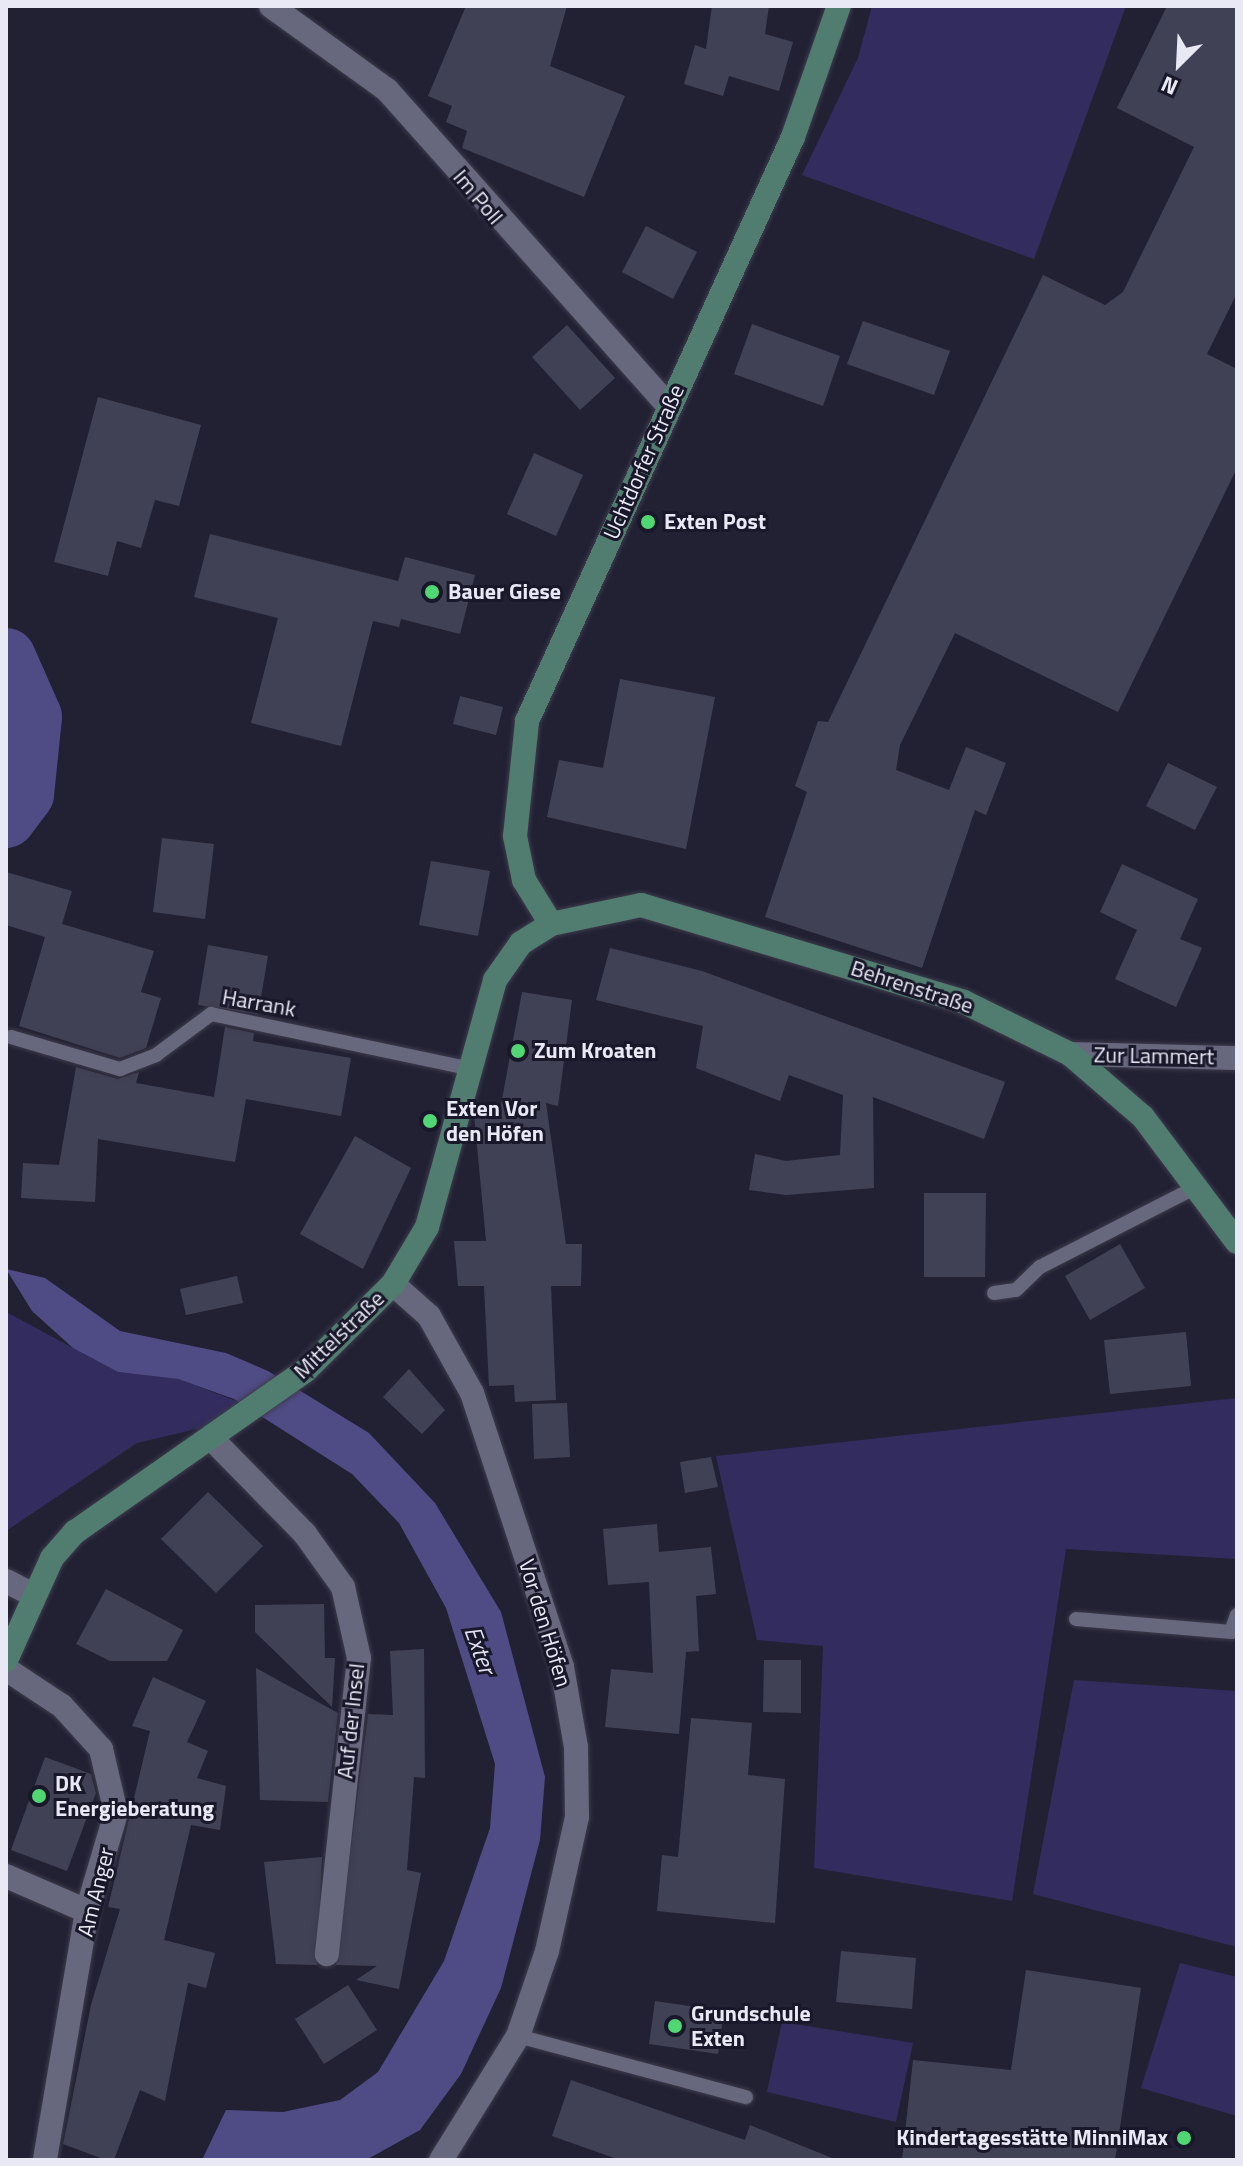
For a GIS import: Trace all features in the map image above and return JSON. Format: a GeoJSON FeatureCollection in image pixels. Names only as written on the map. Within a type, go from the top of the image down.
{"type":"FeatureCollection","features":[{"type":"Feature","properties":{"kind":"main road","name":"Uchtdorfer Straße"},"geometry":{"type":"LineString","coordinates":[[551,924],[524,880],[515,836],[527,721],[793,137],[839,6]]}},
{"type":"Feature","properties":{"kind":"main road","name":"Behrenstraße"},"geometry":{"type":"LineString","coordinates":[[551,924],[641,905],[964,1002],[1070,1054],[1143,1117],[1237,1242]]}},
{"type":"Feature","properties":{"kind":"main road","name":"Mittelstraße"},"geometry":{"type":"LineString","coordinates":[[6,1660],[34,1595],[75,1532],[217,1439],[305,1371],[393,1284],[427,1227],[468,1068],[495,980],[521,943],[551,924]]}},
{"type":"Feature","properties":{"kind":"street","name":"Im Poll"},"geometry":{"type":"LineString","coordinates":[[271,6],[387,90],[669,406]]}},
{"type":"Feature","properties":{"kind":"street","name":"Zur Lammert"},"geometry":{"type":"LineString","coordinates":[[1070,1054],[1237,1058]]}},
{"type":"Feature","properties":{"kind":"street","name":"Vor den Höfen"},"geometry":{"type":"LineString","coordinates":[[393,1284],[429,1316],[472,1393],[562,1667],[576,1747],[577,1817],[567,1874],[518,2036],[441,2160]]}},
{"type":"Feature","properties":{"kind":"street","name":"Auf der Insel"},"geometry":{"type":"LineString","coordinates":[[217,1439],[305,1534],[343,1587],[359,1658],[327,1954]]}},
{"type":"Feature","properties":{"kind":"street"},"geometry":{"type":"LineString","coordinates":[[6,1581],[34,1595]]}},
{"type":"Feature","properties":{"kind":"street","name":"Am Anger"},"geometry":{"type":"LineString","coordinates":[[6,1669],[62,1706],[101,1749],[116,1813],[87,1911],[45,2160]]}},
{"type":"Feature","properties":{"kind":"street"},"geometry":{"type":"LineString","coordinates":[[6,1876],[87,1911]]}},
{"type":"Feature","properties":{"kind":"lane","name":"Harrank"},"geometry":{"type":"LineString","coordinates":[[11,1037],[120,1069],[156,1055],[211,1014],[468,1068]]}},
{"type":"Feature","properties":{"kind":"lane"},"geometry":{"type":"LineString","coordinates":[[994,1293],[1016,1290],[1040,1267],[1196,1187]]}},
{"type":"Feature","properties":{"kind":"lane"},"geometry":{"type":"LineString","coordinates":[[1076,1619],[1231,1632],[1237,1615]]}},
{"type":"Feature","properties":{"kind":"lane"},"geometry":{"type":"LineString","coordinates":[[518,2036],[746,2097]]}},
{"type":"Feature","properties":{"kind":"shaded area"},"geometry":{"type":"Polygon","coordinates":[[[872,6],[1126,6],[1034,259],[802,175],[858,58],[872,6]]]}},
{"type":"Feature","properties":{"kind":"shaded area"},"geometry":{"type":"Polygon","coordinates":[[[6,1312],[118,1372],[178,1379],[239,1402],[209,1426],[137,1443],[6,1531],[6,1312]]]}},
{"type":"Feature","properties":{"kind":"shaded area"},"geometry":{"type":"Polygon","coordinates":[[[1237,1398],[1237,1559],[1066,1549],[1012,1901],[814,1868],[823,1646],[757,1640],[716,1456],[1237,1398]]]}},
{"type":"Feature","properties":{"kind":"shaded area"},"geometry":{"type":"Polygon","coordinates":[[[1074,1680],[1237,1691],[1237,1947],[1033,1894],[1074,1680]]]}},
{"type":"Feature","properties":{"kind":"shaded area"},"geometry":{"type":"Polygon","coordinates":[[[1180,1963],[1237,1977],[1237,2116],[1141,2088],[1180,1963]]]}},
{"type":"Feature","properties":{"kind":"shaded area"},"geometry":{"type":"Polygon","coordinates":[[[782,2022],[913,2043],[896,2122],[767,2092],[782,2022]]]}},
{"type":"Feature","properties":{"kind":"water"},"geometry":{"type":"Polygon","coordinates":[[[6,1269],[45,1278],[120,1331],[226,1353],[268,1371],[369,1433],[435,1503],[501,1612],[545,1777],[540,1840],[501,1988],[461,2074],[420,2130],[366,2160],[202,2160],[226,2110],[283,2112],[340,2100],[378,2072],[444,1961],[490,1828],[495,1764],[446,1608],[399,1523],[352,1474],[234,1399],[178,1379],[118,1372],[73,1348],[32,1311],[6,1269]]]}},
{"type":"Feature","properties":{"kind":"building"},"geometry":{"type":"Polygon","coordinates":[[[466,6],[567,6],[550,66],[625,96],[584,197],[462,148],[467,131],[446,122],[452,106],[428,96],[466,6]]]}},
{"type":"Feature","properties":{"kind":"building"},"geometry":{"type":"Polygon","coordinates":[[[712,6],[769,6],[765,34],[793,42],[779,91],[729,76],[723,96],[684,84],[695,45],[706,49],[712,6]]]}},
{"type":"Feature","properties":{"kind":"building"},"geometry":{"type":"Polygon","coordinates":[[[1167,6],[1237,6],[1237,293],[1207,354],[1237,369],[1237,468],[1118,712],[955,633],[900,745],[896,770],[949,790],[966,747],[1006,763],[986,815],[975,810],[922,968],[765,917],[807,792],[795,786],[818,721],[828,722],[1043,275],[1105,305],[1123,292],[1194,147],[1117,108],[1167,6]]]}},
{"type":"Feature","properties":{"kind":"building"},"geometry":{"type":"Polygon","coordinates":[[[646,226],[697,252],[673,299],[622,272],[646,226]]]}},
{"type":"Feature","properties":{"kind":"building"},"geometry":{"type":"Polygon","coordinates":[[[863,321],[950,351],[934,395],[847,364],[863,321]]]}},
{"type":"Feature","properties":{"kind":"building"},"geometry":{"type":"Polygon","coordinates":[[[752,324],[840,356],[823,406],[734,374],[752,324]]]}},
{"type":"Feature","properties":{"kind":"building"},"geometry":{"type":"Polygon","coordinates":[[[567,325],[615,378],[580,410],[532,357],[567,325]]]}},
{"type":"Feature","properties":{"kind":"building"},"geometry":{"type":"Polygon","coordinates":[[[98,397],[201,425],[179,506],[155,500],[141,548],[117,541],[108,576],[54,562],[98,397]]]}},
{"type":"Feature","properties":{"kind":"building"},"geometry":{"type":"Polygon","coordinates":[[[534,453],[583,475],[556,536],[507,514],[534,453]]]}},
{"type":"Feature","properties":{"kind":"building"},"geometry":{"type":"Polygon","coordinates":[[[210,534],[398,581],[405,557],[475,575],[460,634],[401,619],[399,627],[373,621],[341,746],[251,723],[278,618],[194,597],[210,534]]]}},
{"type":"Feature","properties":{"kind":"building"},"geometry":{"type":"Polygon","coordinates":[[[620,679],[715,697],[686,849],[547,817],[559,760],[603,768],[620,679]]]}},
{"type":"Feature","properties":{"kind":"building"},"geometry":{"type":"Polygon","coordinates":[[[460,696],[503,707],[496,735],[453,724],[460,696]]]}},
{"type":"Feature","properties":{"kind":"building"},"geometry":{"type":"Polygon","coordinates":[[[1168,763],[1217,787],[1195,830],[1146,806],[1168,763]]]}},
{"type":"Feature","properties":{"kind":"building"},"geometry":{"type":"Polygon","coordinates":[[[162,838],[214,844],[205,919],[153,912],[162,838]]]}},
{"type":"Feature","properties":{"kind":"building"},"geometry":{"type":"Polygon","coordinates":[[[431,861],[490,871],[478,936],[419,925],[431,861]]]}},
{"type":"Feature","properties":{"kind":"building"},"geometry":{"type":"Polygon","coordinates":[[[1122,864],[1198,899],[1180,939],[1202,948],[1176,1007],[1115,979],[1137,930],[1100,912],[1122,864]]]}},
{"type":"Feature","properties":{"kind":"building"},"geometry":{"type":"Polygon","coordinates":[[[6,872],[72,891],[62,924],[154,951],[141,992],[161,998],[146,1048],[120,1058],[19,1026],[45,937],[6,925],[6,872]]]}},
{"type":"Feature","properties":{"kind":"building"},"geometry":{"type":"Polygon","coordinates":[[[208,945],[268,956],[258,1014],[198,1005],[208,945]]]}},
{"type":"Feature","properties":{"kind":"building"},"geometry":{"type":"Polygon","coordinates":[[[610,948],[702,971],[1005,1082],[984,1139],[873,1097],[874,1188],[786,1195],[749,1190],[755,1154],[786,1161],[840,1155],[843,1095],[789,1075],[780,1101],[696,1068],[703,1026],[596,1000],[610,948]]]}},
{"type":"Feature","properties":{"kind":"building"},"geometry":{"type":"Polygon","coordinates":[[[522,992],[572,1000],[558,1106],[546,1103],[566,1244],[582,1244],[581,1286],[551,1286],[556,1400],[515,1402],[514,1385],[489,1386],[484,1286],[458,1286],[454,1241],[486,1241],[474,1114],[500,1110],[522,992]]]}},
{"type":"Feature","properties":{"kind":"building"},"geometry":{"type":"Polygon","coordinates":[[[225,1027],[254,1033],[253,1041],[351,1058],[341,1116],[246,1099],[235,1162],[98,1139],[95,1202],[21,1198],[23,1163],[59,1165],[76,1067],[118,1079],[139,1072],[136,1083],[214,1097],[225,1027]]]}},
{"type":"Feature","properties":{"kind":"building"},"geometry":{"type":"Polygon","coordinates":[[[355,1136],[411,1168],[363,1269],[300,1234],[355,1136]]]}},
{"type":"Feature","properties":{"kind":"building"},"geometry":{"type":"Polygon","coordinates":[[[924,1193],[986,1193],[985,1277],[924,1277],[924,1193]]]}},
{"type":"Feature","properties":{"kind":"building"},"geometry":{"type":"Polygon","coordinates":[[[1120,1244],[1145,1288],[1090,1320],[1065,1276],[1120,1244]]]}},
{"type":"Feature","properties":{"kind":"building"},"geometry":{"type":"Polygon","coordinates":[[[237,1276],[243,1303],[186,1315],[180,1289],[237,1276]]]}},
{"type":"Feature","properties":{"kind":"building"},"geometry":{"type":"Polygon","coordinates":[[[1186,1332],[1191,1386],[1110,1394],[1104,1340],[1186,1332]]]}},
{"type":"Feature","properties":{"kind":"building"},"geometry":{"type":"Polygon","coordinates":[[[409,1369],[445,1410],[422,1434],[383,1397],[409,1369]]]}},
{"type":"Feature","properties":{"kind":"building"},"geometry":{"type":"Polygon","coordinates":[[[567,1403],[570,1457],[534,1459],[532,1404],[567,1403]]]}},
{"type":"Feature","properties":{"kind":"building"},"geometry":{"type":"Polygon","coordinates":[[[711,1457],[718,1487],[685,1493],[680,1462],[711,1457]]]}},
{"type":"Feature","properties":{"kind":"building"},"geometry":{"type":"Polygon","coordinates":[[[208,1492],[263,1546],[216,1593],[161,1539],[208,1492]]]}},
{"type":"Feature","properties":{"kind":"building"},"geometry":{"type":"Polygon","coordinates":[[[657,1524],[659,1552],[711,1547],[716,1594],[696,1596],[699,1651],[686,1652],[679,1734],[605,1727],[611,1669],[653,1673],[649,1582],[608,1585],[603,1529],[657,1524]]]}},
{"type":"Feature","properties":{"kind":"building"},"geometry":{"type":"Polygon","coordinates":[[[106,1589],[183,1630],[167,1661],[110,1661],[76,1644],[106,1589]]]}},
{"type":"Feature","properties":{"kind":"building"},"geometry":{"type":"Polygon","coordinates":[[[324,1604],[325,1658],[335,1658],[332,1707],[255,1632],[255,1605],[324,1604]]]}},
{"type":"Feature","properties":{"kind":"building"},"geometry":{"type":"Polygon","coordinates":[[[424,1649],[425,1778],[414,1777],[407,1870],[421,1873],[399,1989],[356,1980],[377,1966],[336,1965],[368,1714],[393,1715],[390,1651],[424,1649]]]}},
{"type":"Feature","properties":{"kind":"building"},"geometry":{"type":"Polygon","coordinates":[[[764,1660],[801,1660],[801,1713],[763,1712],[764,1660]]]}},
{"type":"Feature","properties":{"kind":"building"},"geometry":{"type":"Polygon","coordinates":[[[256,1668],[338,1713],[328,1802],[260,1800],[256,1668]]]}},
{"type":"Feature","properties":{"kind":"building"},"geometry":{"type":"Polygon","coordinates":[[[153,1677],[206,1701],[187,1742],[208,1751],[197,1778],[226,1786],[220,1830],[191,1825],[164,1940],[215,1953],[206,1988],[188,1983],[165,2101],[140,2090],[114,2160],[106,2160],[63,2144],[91,2005],[120,1909],[108,1907],[150,1731],[132,1726],[153,1677]]]}},
{"type":"Feature","properties":{"kind":"building"},"geometry":{"type":"Polygon","coordinates":[[[691,1718],[752,1723],[748,1775],[785,1779],[775,1923],[657,1911],[662,1855],[678,1857],[691,1718]]]}},
{"type":"Feature","properties":{"kind":"building"},"geometry":{"type":"Polygon","coordinates":[[[45,1757],[91,1774],[96,1793],[67,1871],[11,1850],[45,1757]]]}},
{"type":"Feature","properties":{"kind":"building"},"geometry":{"type":"Polygon","coordinates":[[[322,1857],[317,1965],[276,1964],[264,1862],[322,1857]]]}},
{"type":"Feature","properties":{"kind":"building"},"geometry":{"type":"Polygon","coordinates":[[[841,1951],[916,1958],[912,2009],[836,2002],[841,1951]]]}},
{"type":"Feature","properties":{"kind":"building"},"geometry":{"type":"Polygon","coordinates":[[[1026,1970],[1141,1988],[1115,2160],[902,2160],[913,2060],[1011,2070],[1026,1970]]]}},
{"type":"Feature","properties":{"kind":"building"},"geometry":{"type":"Polygon","coordinates":[[[348,1985],[377,2030],[324,2064],[295,2019],[348,1985]]]}},
{"type":"Feature","properties":{"kind":"building"},"geometry":{"type":"Polygon","coordinates":[[[655,2001],[724,2011],[718,2054],[649,2044],[655,2001]]]}},
{"type":"Feature","properties":{"kind":"building"},"geometry":{"type":"Polygon","coordinates":[[[571,2080],[745,2140],[750,2125],[837,2160],[620,2160],[552,2136],[571,2080]]]}},
{"type":"Feature","properties":{"kind":"waterway","name":"Exter"},"geometry":{"type":"LineString","coordinates":[[6,658],[32,717],[24,794],[6,818]]}},
{"type":"Feature","properties":{"kind":"place","name":"Exten Post"},"geometry":{"type":"Point","coordinates":[648,522]}},
{"type":"Feature","properties":{"kind":"place","name":"Bauer Giese"},"geometry":{"type":"Point","coordinates":[432,592]}},
{"type":"Feature","properties":{"kind":"place","name":"Zum Kroaten"},"geometry":{"type":"Point","coordinates":[518,1051]}},
{"type":"Feature","properties":{"kind":"place","name":"Exten Vor den Höfen"},"geometry":{"type":"Point","coordinates":[430,1121]}},
{"type":"Feature","properties":{"kind":"place","name":"DK Energieberatung"},"geometry":{"type":"Point","coordinates":[39,1796]}},
{"type":"Feature","properties":{"kind":"place","name":"Grundschule Exten"},"geometry":{"type":"Point","coordinates":[675,2026]}},
{"type":"Feature","properties":{"kind":"place","name":"Kindertagesstätte MinniMax"},"geometry":{"type":"Point","coordinates":[1184,2138]}}]}
